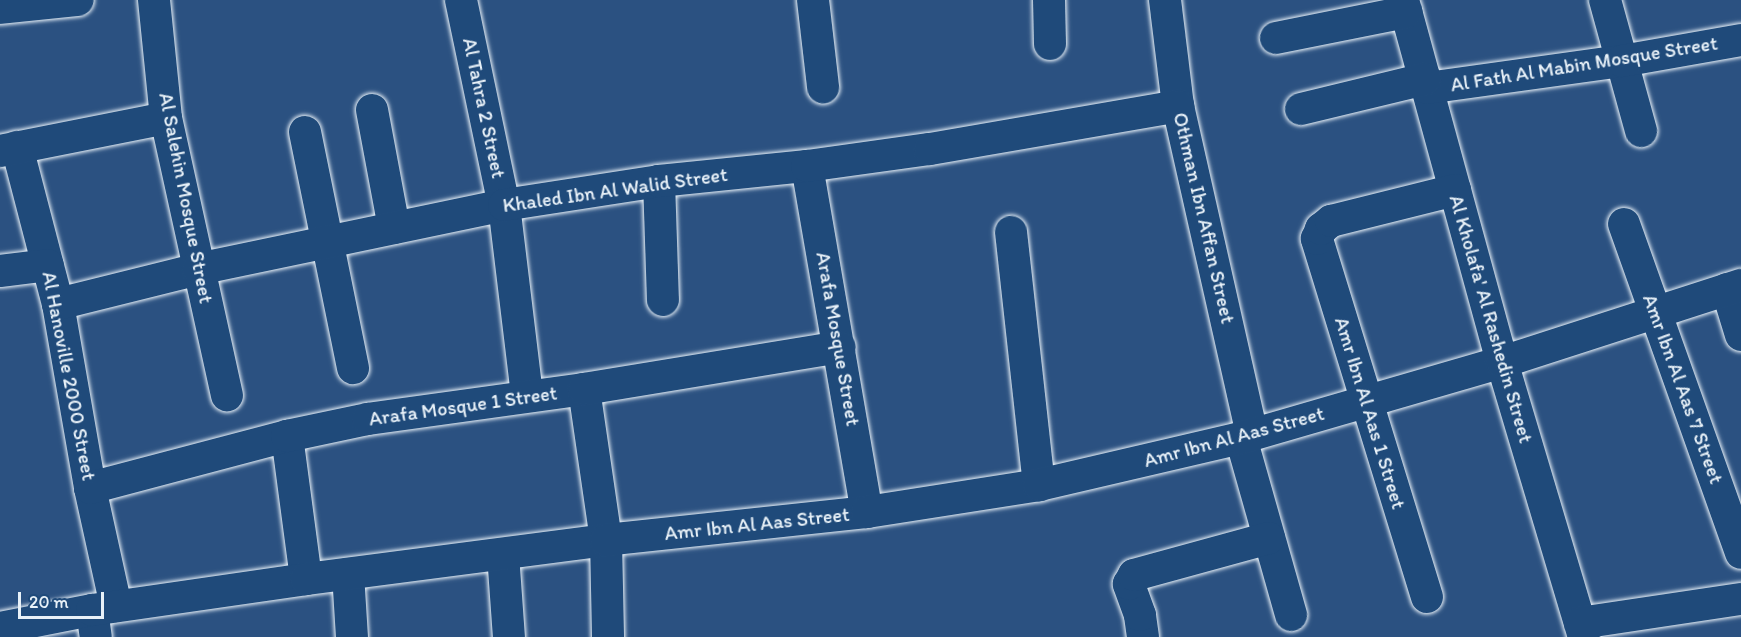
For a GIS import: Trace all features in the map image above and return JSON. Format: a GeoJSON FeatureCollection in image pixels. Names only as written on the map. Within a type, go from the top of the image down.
{"type":"FeatureCollection","features":[{"type":"Feature","properties":{"kind":"street"},"geometry":{"type":"LineString","coordinates":[[1,5],[78,0]]}},
{"type":"Feature","properties":{"kind":"street","name":"Al Salehin Mosque Street"},"geometry":{"type":"LineString","coordinates":[[154,0],[166,118],[227,395]]}},
{"type":"Feature","properties":{"kind":"street","name":"Al Tahra 2 Street"},"geometry":{"type":"LineString","coordinates":[[461,0],[504,205],[527,394]]}},
{"type":"Feature","properties":{"kind":"street"},"geometry":{"type":"LineString","coordinates":[[813,0],[823,87]]}},
{"type":"Feature","properties":{"kind":"street"},"geometry":{"type":"LineString","coordinates":[[1049,0],[1050,44]]}},
{"type":"Feature","properties":{"kind":"street","name":"Othman Ibn Affan Street"},"geometry":{"type":"LineString","coordinates":[[1165,0],[1178,106],[1246,436],[1269,538],[1291,615]]}},
{"type":"Feature","properties":{"kind":"street"},"geometry":{"type":"LineString","coordinates":[[1605,0],[1641,131]]}},
{"type":"Feature","properties":{"kind":"street"},"geometry":{"type":"LineString","coordinates":[[1276,38],[1405,6]]}},
{"type":"Feature","properties":{"kind":"street","name":"Al Kholafa' Al Rashedin Street"},"geometry":{"type":"LineString","coordinates":[[1405,6],[1502,363],[1582,630]]}},
{"type":"Feature","properties":{"kind":"street","name":"Al Fath Al Mabin Mosque Street"},"geometry":{"type":"LineString","coordinates":[[1301,109],[1426,83],[1622,61],[1741,40]]}},
{"type":"Feature","properties":{"kind":"street","name":"Khaled Ibn Al Walid Street"},"geometry":{"type":"LineString","coordinates":[[58,304],[198,269],[504,205],[659,181],[807,166],[930,149],[1178,106]]}},
{"type":"Feature","properties":{"kind":"street"},"geometry":{"type":"LineString","coordinates":[[372,110],[394,228]]}},
{"type":"Feature","properties":{"kind":"street"},"geometry":{"type":"LineString","coordinates":[[8,149],[166,118]]}},
{"type":"Feature","properties":{"kind":"street"},"geometry":{"type":"LineString","coordinates":[[305,132],[353,368]]}},
{"type":"Feature","properties":{"kind":"street","name":"Al Hanoville 2000 Street"},"geometry":{"type":"LineString","coordinates":[[8,149],[48,265],[58,304],[90,488],[101,618]]}},
{"type":"Feature","properties":{"kind":"street","name":"Arafa Mosque Street"},"geometry":{"type":"LineString","coordinates":[[807,166],[867,512]]}},
{"type":"Feature","properties":{"kind":"street"},"geometry":{"type":"LineString","coordinates":[[659,181],[663,300]]}},
{"type":"Feature","properties":{"kind":"street","name":"Amr Ibn Al Aas 1 Street"},"geometry":{"type":"LineString","coordinates":[[1427,597],[1317,239],[1321,229],[1331,221],[1455,190]]}},
{"type":"Feature","properties":{"kind":"street","name":"Amr Ibn Al Aas 7 Street"},"geometry":{"type":"LineString","coordinates":[[1624,224],[1741,553]]}},
{"type":"Feature","properties":{"kind":"street"},"geometry":{"type":"LineString","coordinates":[[1011,232],[1039,485]]}},
{"type":"Feature","properties":{"kind":"street"},"geometry":{"type":"LineString","coordinates":[[0,271],[48,265]]}},
{"type":"Feature","properties":{"kind":"street"},"geometry":{"type":"LineString","coordinates":[[1734,287],[1741,335]]}},
{"type":"Feature","properties":{"kind":"street","name":"Amr Ibn Al Aas Street"},"geometry":{"type":"LineString","coordinates":[[0,628],[101,618],[306,579],[606,540],[867,512],[1039,485],[1246,436],[1367,402],[1502,363],[1734,287]]}},
{"type":"Feature","properties":{"kind":"street","name":"Arafa Mosque 1 Street"},"geometry":{"type":"LineString","coordinates":[[90,488],[288,436],[368,419],[527,394],[584,389],[840,347]]}},
{"type":"Feature","properties":{"kind":"street"},"geometry":{"type":"LineString","coordinates":[[584,389],[606,540],[608,637]]}},
{"type":"Feature","properties":{"kind":"street"},"geometry":{"type":"LineString","coordinates":[[288,436],[306,579]]}},
{"type":"Feature","properties":{"kind":"street"},"geometry":{"type":"LineString","coordinates":[[1143,637],[1140,615],[1129,584],[1134,575],[1269,538]]}},
{"type":"Feature","properties":{"kind":"street"},"geometry":{"type":"LineString","coordinates":[[503,554],[509,637]]}},
{"type":"Feature","properties":{"kind":"street"},"geometry":{"type":"LineString","coordinates":[[348,574],[352,637]]}},
{"type":"Feature","properties":{"kind":"street"},"geometry":{"type":"LineString","coordinates":[[1582,630],[1741,599]]}}]}
